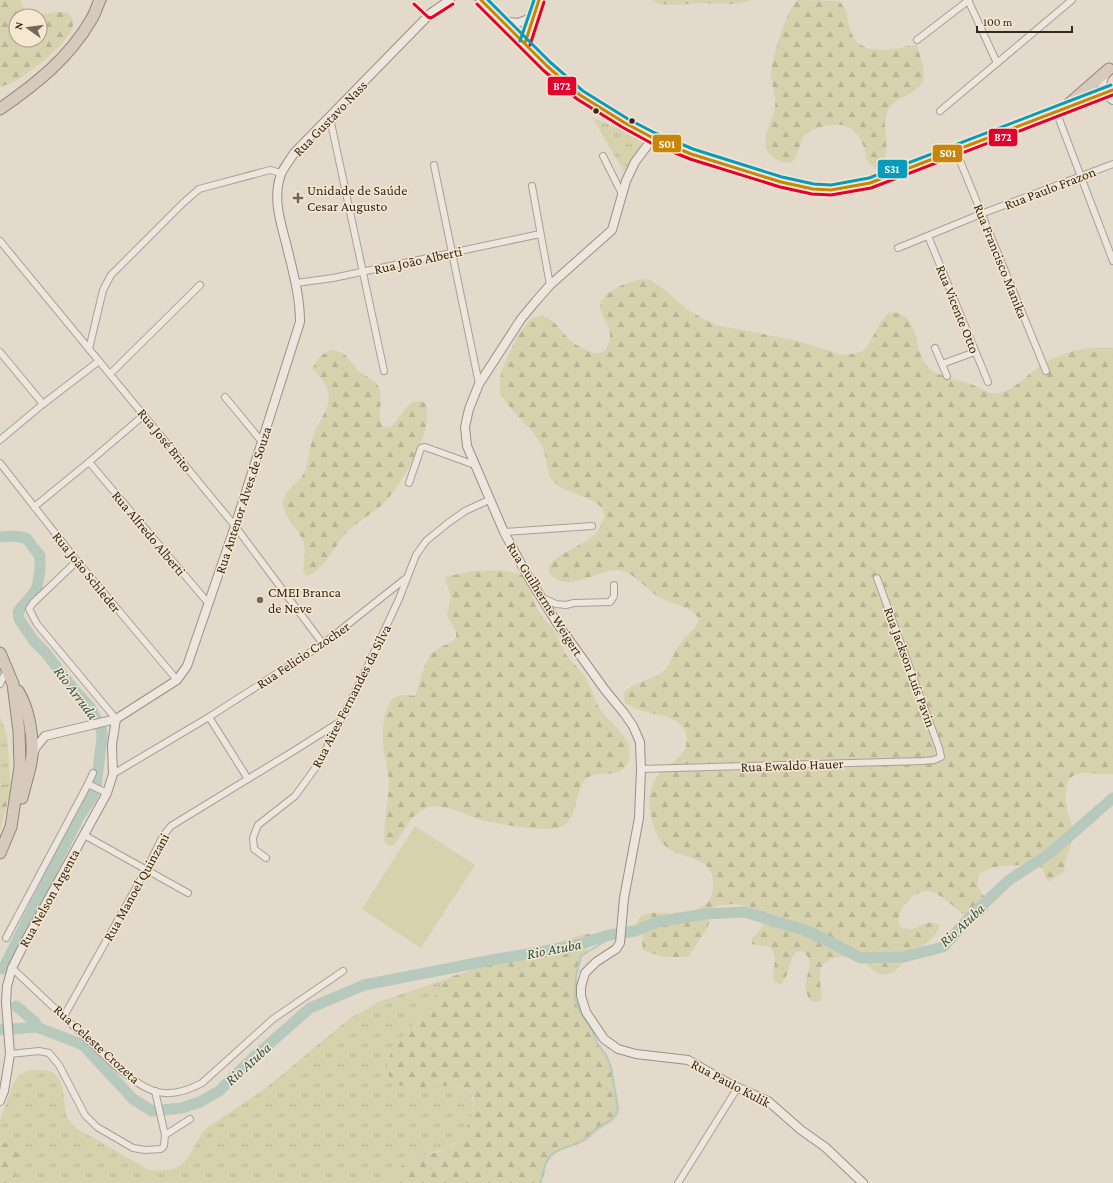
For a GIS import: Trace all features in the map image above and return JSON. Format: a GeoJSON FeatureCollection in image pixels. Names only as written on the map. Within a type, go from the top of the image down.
{"type":"FeatureCollection","features":[{"type":"Feature","properties":{"kind":"highway"},"geometry":{"type":"LineString","coordinates":[[481,0],[547,66],[580,95],[625,123],[653,138],[691,154],[781,182],[813,189],[832,190],[870,183],[1060,110],[1110,94]]}},
{"type":"Feature","properties":{"kind":"highway"},"geometry":{"type":"LineString","coordinates":[[0,109],[32,86],[52,69],[74,45],[92,19],[98,3]]}},
{"type":"Feature","properties":{"kind":"highway"},"geometry":{"type":"LineString","coordinates":[[1060,110],[1112,67]]}},
{"type":"Feature","properties":{"kind":"highway"},"geometry":{"type":"LineString","coordinates":[[0,653],[26,711],[31,730],[32,756],[21,802],[0,853]]}},
{"type":"Feature","properties":{"kind":"highway"},"geometry":{"type":"LineString","coordinates":[[11,827],[20,767],[19,731],[13,684]]}},
{"type":"Feature","properties":{"kind":"main road","name":"Rua Gustavo Nass"},"geometry":{"type":"LineString","coordinates":[[282,173],[294,153],[330,118],[431,13],[450,0]]}},
{"type":"Feature","properties":{"kind":"main road"},"geometry":{"type":"LineString","coordinates":[[525,43],[539,0]]}},
{"type":"Feature","properties":{"kind":"main road"},"geometry":{"type":"LineString","coordinates":[[502,21],[518,22],[534,17]]}},
{"type":"Feature","properties":{"kind":"main road"},"geometry":{"type":"LineString","coordinates":[[1110,94],[1103,87],[1102,81],[1104,75],[1112,67]]}},
{"type":"Feature","properties":{"kind":"main road","name":"Rua Guilherme Weigert"},"geometry":{"type":"LineString","coordinates":[[621,939],[625,893],[639,818],[641,769],[640,742],[633,726],[600,684],[557,623],[526,573],[504,532],[467,446],[465,427],[469,409],[479,384],[521,319],[550,285],[612,230],[626,181],[635,162],[653,138]]}},
{"type":"Feature","properties":{"kind":"main road","name":"Rua Antenor Alves de Souza"},"geometry":{"type":"LineString","coordinates":[[45,736],[116,719],[177,680],[187,666],[236,526],[300,322],[300,306],[296,283],[278,215],[277,192],[282,173]]}},
{"type":"Feature","properties":{"kind":"main road","name":"Rua Nelson Argenta"},"geometry":{"type":"LineString","coordinates":[[0,1101],[4,1091],[10,1051],[8,1023],[3,1003],[12,968],[107,793],[113,774],[112,745],[116,719]]}},
{"type":"Feature","properties":{"kind":"main road"},"geometry":{"type":"LineString","coordinates":[[31,730],[45,736],[36,747],[32,756]]}},
{"type":"Feature","properties":{"kind":"main road","name":"Rua Paulo Kulik"},"geometry":{"type":"LineString","coordinates":[[621,939],[619,946],[616,949],[590,966],[585,973],[581,987],[581,996],[586,1012],[604,1039],[618,1049],[626,1052],[688,1060],[773,1104],[801,1130],[825,1146],[863,1183]]}},
{"type":"Feature","properties":{"kind":"street"},"geometry":{"type":"LineString","coordinates":[[917,40],[969,0],[997,63]]}},
{"type":"Feature","properties":{"kind":"street"},"geometry":{"type":"LineString","coordinates":[[940,111],[1072,0]]}},
{"type":"Feature","properties":{"kind":"street"},"geometry":{"type":"LineString","coordinates":[[1060,110],[1080,177],[1113,260]]}},
{"type":"Feature","properties":{"kind":"street"},"geometry":{"type":"LineString","coordinates":[[330,118],[384,371]]}},
{"type":"Feature","properties":{"kind":"street","name":"Rua Francisco Manika"},"geometry":{"type":"LineString","coordinates":[[956,151],[1046,370]]}},
{"type":"Feature","properties":{"kind":"street"},"geometry":{"type":"LineString","coordinates":[[603,156],[622,194]]}},
{"type":"Feature","properties":{"kind":"street","name":"Rua Paulo Frazon"},"geometry":{"type":"LineString","coordinates":[[898,248],[1113,164]]}},
{"type":"Feature","properties":{"kind":"street"},"geometry":{"type":"LineString","coordinates":[[434,165],[479,384]]}},
{"type":"Feature","properties":{"kind":"street"},"geometry":{"type":"LineString","coordinates":[[90,349],[103,290],[110,275],[182,204],[199,189],[270,170],[282,173]]}},
{"type":"Feature","properties":{"kind":"street"},"geometry":{"type":"LineString","coordinates":[[532,186],[550,285]]}},
{"type":"Feature","properties":{"kind":"street","name":"Rua João Alberti"},"geometry":{"type":"LineString","coordinates":[[296,283],[315,281],[540,234]]}},
{"type":"Feature","properties":{"kind":"street","name":"Rua Vicente Otto"},"geometry":{"type":"LineString","coordinates":[[928,236],[988,382]]}},
{"type":"Feature","properties":{"kind":"street","name":"Rua José Brito"},"geometry":{"type":"LineString","coordinates":[[0,241],[236,526],[323,644]]}},
{"type":"Feature","properties":{"kind":"street"},"geometry":{"type":"LineString","coordinates":[[110,374],[200,285]]}},
{"type":"Feature","properties":{"kind":"street"},"geometry":{"type":"LineString","coordinates":[[935,348],[947,376]]}},
{"type":"Feature","properties":{"kind":"street"},"geometry":{"type":"LineString","coordinates":[[0,352],[43,404]]}},
{"type":"Feature","properties":{"kind":"street"},"geometry":{"type":"LineString","coordinates":[[942,364],[975,352]]}},
{"type":"Feature","properties":{"kind":"street"},"geometry":{"type":"LineString","coordinates":[[0,440],[43,404],[100,361]]}},
{"type":"Feature","properties":{"kind":"street"},"geometry":{"type":"LineString","coordinates":[[225,397],[262,443]]}},
{"type":"Feature","properties":{"kind":"street"},"geometry":{"type":"LineString","coordinates":[[34,506],[144,415]]}},
{"type":"Feature","properties":{"kind":"street"},"geometry":{"type":"LineString","coordinates":[[409,483],[421,448],[424,447],[475,465]]}},
{"type":"Feature","properties":{"kind":"street","name":"Rua João Schleder"},"geometry":{"type":"LineString","coordinates":[[0,462],[77,561],[177,680]]}},
{"type":"Feature","properties":{"kind":"street","name":"Rua Alfredo Alberti"},"geometry":{"type":"LineString","coordinates":[[89,462],[208,604]]}},
{"type":"Feature","properties":{"kind":"street","name":"Rua Felicio Czocher"},"geometry":{"type":"LineString","coordinates":[[113,774],[209,717],[323,644],[406,578],[416,555],[426,541],[465,511],[490,500]]}},
{"type":"Feature","properties":{"kind":"street"},"geometry":{"type":"LineString","coordinates":[[504,532],[592,526]]}},
{"type":"Feature","properties":{"kind":"street"},"geometry":{"type":"LineString","coordinates":[[77,561],[33,603],[29,609],[37,624],[116,719]]}},
{"type":"Feature","properties":{"kind":"street","name":"Rua Aires Fernandes da Silva"},"geometry":{"type":"LineString","coordinates":[[266,858],[254,849],[253,838],[258,825],[295,796],[319,763],[399,599],[406,578]]}},
{"type":"Feature","properties":{"kind":"street","name":"Rua Jackson Luís Pavin"},"geometry":{"type":"LineString","coordinates":[[877,578],[941,757]]}},
{"type":"Feature","properties":{"kind":"street"},"geometry":{"type":"LineString","coordinates":[[541,597],[556,604],[566,605],[574,603],[610,602],[614,596],[614,585]]}},
{"type":"Feature","properties":{"kind":"street"},"geometry":{"type":"LineString","coordinates":[[0,684],[7,669]]}},
{"type":"Feature","properties":{"kind":"street"},"geometry":{"type":"LineString","coordinates":[[209,717],[248,779]]}},
{"type":"Feature","properties":{"kind":"street","name":"Rua Manoel Quinzani"},"geometry":{"type":"LineString","coordinates":[[64,1016],[146,870],[163,836],[171,826],[339,722]]}},
{"type":"Feature","properties":{"kind":"street","name":"Rua Ewaldo Hauer"},"geometry":{"type":"LineString","coordinates":[[641,769],[923,761],[934,760],[941,757]]}},
{"type":"Feature","properties":{"kind":"street","name":"Rua Nelson Argenta"},"geometry":{"type":"LineString","coordinates":[[6,938],[93,773]]}},
{"type":"Feature","properties":{"kind":"street"},"geometry":{"type":"LineString","coordinates":[[88,784],[107,793]]}},
{"type":"Feature","properties":{"kind":"street"},"geometry":{"type":"LineString","coordinates":[[84,835],[188,892]]}},
{"type":"Feature","properties":{"kind":"street","name":"Rua Celeste Crozeta"},"geometry":{"type":"LineString","coordinates":[[12,968],[136,1082],[155,1091],[173,1094],[189,1090],[202,1083],[273,1019],[344,971]]}},
{"type":"Feature","properties":{"kind":"street"},"geometry":{"type":"LineString","coordinates":[[10,1051],[39,1051],[49,1053],[59,1065],[85,1115],[97,1127],[133,1148],[145,1150],[161,1149],[164,1146],[165,1135],[155,1091]]}},
{"type":"Feature","properties":{"kind":"street"},"geometry":{"type":"LineString","coordinates":[[678,1183],[738,1087]]}},
{"type":"Feature","properties":{"kind":"street"},"geometry":{"type":"LineString","coordinates":[[165,1135],[190,1119]]}},
{"type":"Feature","properties":{"kind":"green space"},"geometry":{"type":"Polygon","coordinates":[[[0,0],[21,0],[24,8],[8,8],[8,48],[48,48],[48,13],[65,12],[70,15],[73,21],[72,28],[67,37],[42,63],[13,82],[0,87],[0,0]]]}},
{"type":"Feature","properties":{"kind":"green space"},"geometry":{"type":"Polygon","coordinates":[[[652,0],[752,0],[737,4],[699,3],[677,5],[659,4],[652,0]]]}},
{"type":"Feature","properties":{"kind":"green space"},"geometry":{"type":"Polygon","coordinates":[[[798,0],[839,1],[846,11],[850,30],[855,40],[862,46],[870,49],[888,50],[917,45],[924,72],[921,85],[911,93],[893,103],[888,109],[885,123],[885,158],[881,164],[875,168],[867,161],[865,150],[857,134],[851,128],[842,125],[823,126],[807,133],[801,143],[795,159],[791,162],[786,163],[779,161],[771,156],[767,150],[766,136],[775,107],[775,95],[771,78],[772,67],[784,24],[793,5],[798,0]]]}},
{"type":"Feature","properties":{"kind":"green space"},"geometry":{"type":"Polygon","coordinates":[[[592,117],[635,136],[643,144],[624,172],[592,117]]]}},
{"type":"Feature","properties":{"kind":"green space"},"geometry":{"type":"Polygon","coordinates":[[[643,279],[650,280],[664,289],[688,310],[716,325],[794,340],[843,355],[863,351],[867,347],[882,320],[889,312],[900,313],[912,325],[922,356],[930,369],[992,393],[1006,391],[1046,362],[1062,354],[1087,348],[1113,348],[1113,774],[1081,773],[1073,776],[1068,781],[1065,798],[1073,827],[1072,842],[1065,863],[1064,872],[1048,882],[1042,868],[1035,864],[993,867],[979,874],[977,884],[982,894],[986,898],[989,909],[979,917],[971,917],[962,913],[946,900],[930,891],[921,892],[911,898],[904,906],[899,920],[901,928],[910,929],[928,923],[935,923],[939,925],[936,934],[906,959],[896,970],[885,975],[877,973],[865,963],[855,958],[843,956],[827,961],[821,968],[820,973],[821,1001],[812,1002],[807,994],[805,988],[809,962],[803,951],[796,952],[793,956],[786,977],[781,985],[774,981],[773,976],[775,960],[773,952],[770,947],[752,944],[752,938],[761,929],[764,918],[757,910],[742,905],[732,904],[715,906],[708,914],[709,923],[706,930],[688,957],[664,957],[644,951],[640,929],[635,927],[640,917],[648,913],[682,912],[701,908],[710,898],[713,890],[713,883],[711,872],[702,863],[675,852],[664,845],[656,833],[651,816],[649,799],[651,788],[657,777],[680,756],[684,750],[687,743],[683,727],[674,720],[636,709],[625,703],[623,695],[630,687],[655,677],[664,671],[679,645],[694,628],[699,619],[692,611],[657,596],[630,574],[624,571],[611,571],[585,579],[568,582],[560,581],[552,576],[548,570],[553,561],[592,537],[598,531],[602,524],[604,515],[603,509],[592,501],[561,488],[552,480],[548,472],[543,448],[533,432],[507,403],[500,390],[502,369],[520,333],[529,321],[536,317],[546,317],[555,323],[575,344],[592,353],[600,353],[606,349],[610,338],[609,330],[601,311],[601,304],[604,298],[609,293],[623,285],[643,279]]]}},
{"type":"Feature","properties":{"kind":"green space"},"geometry":{"type":"Polygon","coordinates":[[[331,350],[345,355],[356,369],[378,385],[381,395],[380,419],[382,426],[390,427],[409,405],[413,402],[419,401],[425,403],[427,413],[426,426],[422,441],[415,456],[399,484],[383,504],[349,530],[322,565],[317,570],[306,576],[303,571],[305,552],[303,541],[287,517],[283,506],[283,501],[289,490],[303,475],[307,465],[314,434],[327,408],[329,397],[326,385],[312,369],[320,357],[331,350]]]}},
{"type":"Feature","properties":{"kind":"green space"},"geometry":{"type":"Polygon","coordinates":[[[496,570],[513,572],[526,578],[531,586],[534,602],[539,612],[555,631],[565,653],[586,678],[598,706],[621,731],[627,741],[630,752],[629,759],[623,769],[618,772],[597,774],[587,778],[580,789],[571,817],[567,823],[561,827],[545,829],[509,826],[481,820],[450,809],[435,806],[427,808],[416,814],[392,846],[385,844],[384,835],[389,784],[383,741],[385,714],[392,699],[401,695],[415,696],[428,659],[436,650],[456,638],[456,632],[447,616],[451,597],[445,577],[472,571],[496,570]]]}},
{"type":"Feature","properties":{"kind":"green space"},"geometry":{"type":"Polygon","coordinates":[[[0,716],[7,737],[11,788],[0,784],[0,716]]]}},
{"type":"Feature","properties":{"kind":"green space"},"geometry":{"type":"Polygon","coordinates":[[[0,784],[11,788],[0,831],[0,784]]]}},
{"type":"Feature","properties":{"kind":"green space"},"geometry":{"type":"Polygon","coordinates":[[[415,826],[475,865],[421,948],[362,909],[415,826]]]}},
{"type":"Feature","properties":{"kind":"green space"},"geometry":{"type":"Polygon","coordinates":[[[587,934],[598,935],[582,957],[577,978],[576,999],[581,1013],[593,1031],[598,1045],[607,1056],[612,1069],[619,1110],[617,1117],[586,1141],[558,1152],[552,1157],[547,1163],[542,1183],[391,1183],[400,1167],[406,1162],[444,1150],[455,1143],[467,1128],[473,1109],[472,1095],[463,1088],[449,1086],[415,1087],[400,1085],[390,1078],[388,1064],[393,1049],[426,1010],[443,984],[453,976],[540,950],[571,938],[587,934]]]}},
{"type":"Feature","properties":{"kind":"green space"},"geometry":{"type":"Polygon","coordinates":[[[449,978],[427,1009],[399,1042],[388,1062],[401,1086],[445,1085],[459,1087],[468,1091],[473,1100],[473,1111],[469,1124],[456,1142],[445,1149],[418,1158],[396,1176],[391,1183],[14,1183],[19,1155],[4,1143],[0,1146],[0,1121],[11,1088],[17,1078],[25,1072],[31,1070],[44,1070],[52,1072],[56,1075],[62,1085],[68,1118],[76,1128],[149,1170],[172,1169],[180,1166],[190,1155],[205,1129],[266,1088],[350,1018],[381,1001],[449,978]]]}},
{"type":"Feature","properties":{"kind":"green space"},"geometry":{"type":"Polygon","coordinates":[[[13,1142],[18,1147],[19,1155],[14,1183],[0,1183],[0,1146],[4,1143],[13,1142]]]}},
{"type":"Feature","properties":{"kind":"waterway","name":"Rio Arruda"},"geometry":{"type":"LineString","coordinates":[[0,537],[14,536],[26,538],[40,556],[40,569],[37,588],[18,612],[19,619],[33,640],[45,652],[76,692],[90,707],[102,733],[96,786],[92,797],[79,817],[3,969]]}},
{"type":"Feature","properties":{"kind":"waterway","name":"Rio Atuba"},"geometry":{"type":"LineString","coordinates":[[0,1030],[37,1027],[83,1045],[133,1099],[152,1111],[182,1108],[200,1102],[219,1091],[254,1057],[310,1008],[364,985],[573,946],[609,935],[635,931],[657,922],[705,914],[745,912],[810,932],[861,958],[904,957],[943,947],[970,917],[1009,880],[1049,854],[1113,798]]}},
{"type":"Feature","properties":{"kind":"waterway"},"geometry":{"type":"LineString","coordinates":[[540,1183],[545,1164],[551,1155],[586,1138],[596,1129],[612,1119],[618,1109],[611,1067],[606,1055],[597,1043],[592,1030],[580,1012],[575,998],[576,976],[581,956],[617,934]]}},
{"type":"Feature","properties":{"kind":"waterway","name":"Rio Arruda"},"geometry":{"type":"LineString","coordinates":[[16,1006],[35,1022],[37,1027]]}},
{"type":"Feature","properties":{"kind":"transit line","name":"S01"},"geometry":{"type":"LineString","coordinates":[[481,0],[547,66],[580,95],[625,123],[653,138],[691,154],[781,182],[813,189],[831,190],[870,183],[1113,90]]}},
{"type":"Feature","properties":{"kind":"transit line","name":"S31"},"geometry":{"type":"LineString","coordinates":[[488,0],[550,62],[583,91],[628,119],[655,133],[693,149],[782,177],[814,184],[831,185],[869,178],[1111,85]]}},
{"type":"Feature","properties":{"kind":"transit line","name":"S31"},"geometry":{"type":"LineString","coordinates":[[520,41],[534,0]]}},
{"type":"Feature","properties":{"kind":"transit line","name":"S01"},"geometry":{"type":"LineString","coordinates":[[525,43],[539,0]]}},
{"type":"Feature","properties":{"kind":"transit line","name":"B72"},"geometry":{"type":"LineString","coordinates":[[530,45],[544,2]]}},
{"type":"Feature","properties":{"kind":"transit line","name":"B72"},"geometry":{"type":"LineString","coordinates":[[414,4],[431,18],[453,4]]}},
{"type":"Feature","properties":{"kind":"transit line","name":"B72"},"geometry":{"type":"LineString","coordinates":[[477,4],[543,70],[577,99],[622,127],[651,143],[690,159],[780,187],[812,194],[831,195],[871,188],[1113,95]]}},
{"type":"Feature","properties":{"kind":"place","name":"Unidade de Saúde Cesar Augusto"},"geometry":{"type":"Point","coordinates":[298,198]}},
{"type":"Feature","properties":{"kind":"place","name":"CMEI Branca de Neve"},"geometry":{"type":"Point","coordinates":[260,600]}}]}
